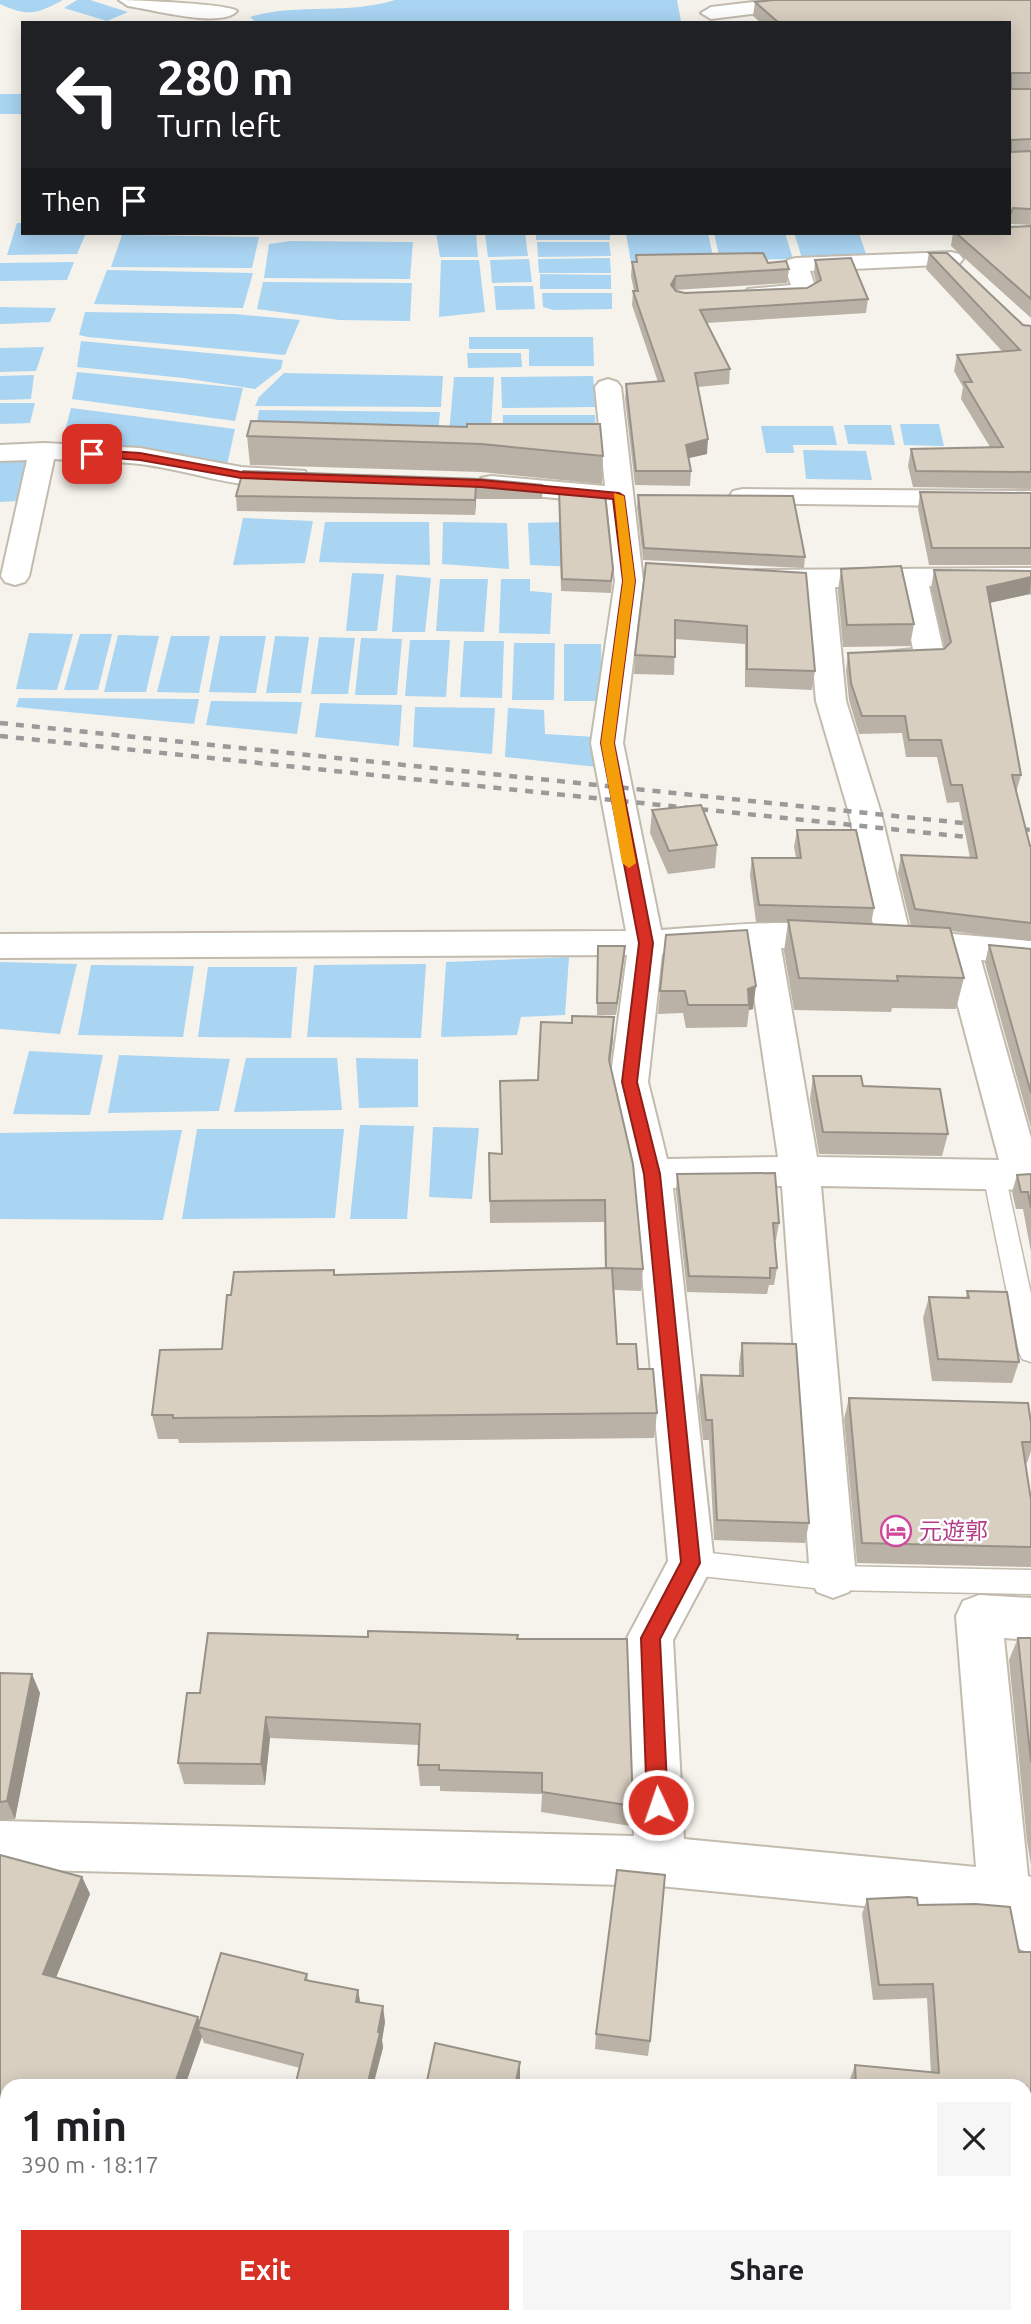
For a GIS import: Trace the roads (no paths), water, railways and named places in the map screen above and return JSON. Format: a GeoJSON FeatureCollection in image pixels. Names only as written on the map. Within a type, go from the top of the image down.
{"type":"FeatureCollection","features":[{"type":"Feature","properties":{"kind":"street"},"geometry":{"type":"LineString","coordinates":[[128,0],[204,13],[230,11]]}},
{"type":"Feature","properties":{"kind":"street"},"geometry":{"type":"LineString","coordinates":[[711,12],[817,0]]}},
{"type":"Feature","properties":{"kind":"street"},"geometry":{"type":"LineString","coordinates":[[929,238],[972,278]]}},
{"type":"Feature","properties":{"kind":"street"},"geometry":{"type":"LineString","coordinates":[[737,295],[805,292],[796,265],[951,259]]}},
{"type":"Feature","properties":{"kind":"street"},"geometry":{"type":"LineString","coordinates":[[608,387],[633,496],[641,570],[629,581],[607,743],[646,943],[629,1082],[652,1174],[691,1563],[650,1638],[660,1861]]}},
{"type":"Feature","properties":{"kind":"street"},"geometry":{"type":"LineString","coordinates":[[0,453],[44,451],[140,456],[241,475],[321,478]]}},
{"type":"Feature","properties":{"kind":"street"},"geometry":{"type":"LineString","coordinates":[[15,576],[36,472],[44,451]]}},
{"type":"Feature","properties":{"kind":"street"},"geometry":{"type":"LineString","coordinates":[[467,483],[633,496]]}},
{"type":"Feature","properties":{"kind":"street"},"geometry":{"type":"LineString","coordinates":[[715,497],[1031,499]]}},
{"type":"Feature","properties":{"kind":"street"},"geometry":{"type":"LineString","coordinates":[[828,659],[930,659],[912,576]]}},
{"type":"Feature","properties":{"kind":"street"},"geometry":{"type":"LineString","coordinates":[[730,578],[820,581],[912,576],[1031,577]]}},
{"type":"Feature","properties":{"kind":"street"},"geometry":{"type":"LineString","coordinates":[[820,581],[831,701],[865,813],[887,916],[896,940]]}},
{"type":"Feature","properties":{"kind":"street"},"geometry":{"type":"LineString","coordinates":[[762,936],[838,1399],[833,1578]]}},
{"type":"Feature","properties":{"kind":"street"},"geometry":{"type":"LineString","coordinates":[[0,946],[646,943],[762,936],[896,940],[1031,953]]}},
{"type":"Feature","properties":{"kind":"street"},"geometry":{"type":"LineString","coordinates":[[652,1174],[800,1171],[1016,1175],[960,946]]}},
{"type":"Feature","properties":{"kind":"street"},"geometry":{"type":"LineString","coordinates":[[0,1845],[660,1861],[1017,1911],[979,1616],[1031,1619]]}},
{"type":"Feature","properties":{"kind":"lane"},"geometry":{"type":"LineString","coordinates":[[1016,1175],[1031,1352]]}},
{"type":"Feature","properties":{"kind":"lane"},"geometry":{"type":"LineString","coordinates":[[691,1563],[833,1578],[1031,1582]]}},
{"type":"Feature","properties":{"kind":"water"},"geometry":{"type":"Polygon","coordinates":[[[0,0],[63,0],[39,11],[25,12],[0,4],[0,0]]]}},
{"type":"Feature","properties":{"kind":"water"},"geometry":{"type":"Polygon","coordinates":[[[77,0],[90,0],[128,12],[107,21],[64,8],[77,0]]]}},
{"type":"Feature","properties":{"kind":"water"},"geometry":{"type":"Polygon","coordinates":[[[395,0],[677,0],[681,21],[255,21],[250,17],[285,11],[377,4],[395,0]]]}},
{"type":"Feature","properties":{"kind":"water"},"geometry":{"type":"Polygon","coordinates":[[[0,94],[21,94],[21,114],[0,114],[0,94]]]}},
{"type":"Feature","properties":{"kind":"water"},"geometry":{"type":"Polygon","coordinates":[[[17,223],[21,223],[21,235],[85,235],[77,254],[7,255],[17,223]]]}},
{"type":"Feature","properties":{"kind":"water"},"geometry":{"type":"Polygon","coordinates":[[[122,235],[259,237],[252,268],[111,267],[122,235]]]}},
{"type":"Feature","properties":{"kind":"water"},"geometry":{"type":"Polygon","coordinates":[[[436,235],[476,235],[478,257],[440,257],[436,235]]]}},
{"type":"Feature","properties":{"kind":"water"},"geometry":{"type":"Polygon","coordinates":[[[485,235],[525,235],[528,256],[488,257],[485,235]]]}},
{"type":"Feature","properties":{"kind":"water"},"geometry":{"type":"Polygon","coordinates":[[[536,235],[610,235],[610,240],[536,240],[536,235]]]}},
{"type":"Feature","properties":{"kind":"water"},"geometry":{"type":"Polygon","coordinates":[[[626,235],[708,235],[714,261],[631,262],[626,235]]]}},
{"type":"Feature","properties":{"kind":"water"},"geometry":{"type":"Polygon","coordinates":[[[714,235],[786,235],[793,259],[720,260],[714,235]]]}},
{"type":"Feature","properties":{"kind":"water"},"geometry":{"type":"Polygon","coordinates":[[[795,235],[860,235],[867,257],[802,258],[795,235]]]}},
{"type":"Feature","properties":{"kind":"water"},"geometry":{"type":"Polygon","coordinates":[[[290,241],[413,242],[410,279],[264,278],[269,244],[290,241]]]}},
{"type":"Feature","properties":{"kind":"water"},"geometry":{"type":"Polygon","coordinates":[[[537,242],[609,242],[611,256],[538,257],[537,242]]]}},
{"type":"Feature","properties":{"kind":"water"},"geometry":{"type":"Polygon","coordinates":[[[610,258],[611,273],[539,273],[538,259],[610,258]]]}},
{"type":"Feature","properties":{"kind":"water"},"geometry":{"type":"Polygon","coordinates":[[[529,259],[532,282],[492,283],[490,260],[529,259]]]}},
{"type":"Feature","properties":{"kind":"water"},"geometry":{"type":"Polygon","coordinates":[[[441,260],[479,260],[485,312],[439,317],[441,260]]]}},
{"type":"Feature","properties":{"kind":"water"},"geometry":{"type":"Polygon","coordinates":[[[74,262],[67,280],[0,281],[0,263],[74,262]]]}},
{"type":"Feature","properties":{"kind":"water"},"geometry":{"type":"Polygon","coordinates":[[[107,270],[253,273],[243,308],[94,304],[107,270]]]}},
{"type":"Feature","properties":{"kind":"water"},"geometry":{"type":"Polygon","coordinates":[[[540,274],[611,275],[611,289],[540,289],[540,274]]]}},
{"type":"Feature","properties":{"kind":"water"},"geometry":{"type":"Polygon","coordinates":[[[263,282],[412,283],[410,321],[339,320],[257,309],[263,282]]]}},
{"type":"Feature","properties":{"kind":"water"},"geometry":{"type":"Polygon","coordinates":[[[494,286],[533,286],[535,309],[496,310],[494,286]]]}},
{"type":"Feature","properties":{"kind":"water"},"geometry":{"type":"Polygon","coordinates":[[[542,293],[612,293],[612,309],[553,310],[543,307],[542,293]]]}},
{"type":"Feature","properties":{"kind":"water"},"geometry":{"type":"Polygon","coordinates":[[[0,307],[56,308],[50,322],[0,324],[0,307]]]}},
{"type":"Feature","properties":{"kind":"water"},"geometry":{"type":"Polygon","coordinates":[[[85,312],[234,314],[300,320],[285,355],[88,337],[79,335],[85,312]]]}},
{"type":"Feature","properties":{"kind":"water"},"geometry":{"type":"Polygon","coordinates":[[[469,337],[593,337],[594,366],[529,366],[529,349],[469,349],[469,337]]]}},
{"type":"Feature","properties":{"kind":"water"},"geometry":{"type":"Polygon","coordinates":[[[81,341],[283,360],[281,369],[255,389],[77,367],[81,341]]]}},
{"type":"Feature","properties":{"kind":"water"},"geometry":{"type":"Polygon","coordinates":[[[44,347],[36,371],[0,372],[0,348],[44,347]]]}},
{"type":"Feature","properties":{"kind":"water"},"geometry":{"type":"Polygon","coordinates":[[[467,353],[521,353],[522,367],[468,368],[467,353]]]}},
{"type":"Feature","properties":{"kind":"water"},"geometry":{"type":"Polygon","coordinates":[[[77,372],[243,388],[235,421],[72,399],[77,372]]]}},
{"type":"Feature","properties":{"kind":"water"},"geometry":{"type":"Polygon","coordinates":[[[284,373],[443,376],[441,407],[255,406],[259,397],[284,373]]]}},
{"type":"Feature","properties":{"kind":"water"},"geometry":{"type":"Polygon","coordinates":[[[34,375],[31,399],[0,400],[0,376],[34,375]]]}},
{"type":"Feature","properties":{"kind":"water"},"geometry":{"type":"Polygon","coordinates":[[[593,376],[596,407],[502,408],[501,377],[593,376]]]}},
{"type":"Feature","properties":{"kind":"water"},"geometry":{"type":"Polygon","coordinates":[[[454,377],[494,377],[490,446],[448,445],[454,377]]]}},
{"type":"Feature","properties":{"kind":"water"},"geometry":{"type":"Polygon","coordinates":[[[0,403],[35,403],[30,423],[0,424],[0,403]]]}},
{"type":"Feature","properties":{"kind":"water"},"geometry":{"type":"Polygon","coordinates":[[[71,408],[235,429],[227,465],[63,438],[71,408]]]}},
{"type":"Feature","properties":{"kind":"water"},"geometry":{"type":"Polygon","coordinates":[[[259,410],[440,412],[437,446],[254,443],[259,410]]]}},
{"type":"Feature","properties":{"kind":"water"},"geometry":{"type":"Polygon","coordinates":[[[503,415],[595,415],[596,445],[502,445],[503,415]]]}},
{"type":"Feature","properties":{"kind":"water"},"geometry":{"type":"Polygon","coordinates":[[[900,424],[939,424],[944,446],[904,445],[900,424]]]}},
{"type":"Feature","properties":{"kind":"water"},"geometry":{"type":"Polygon","coordinates":[[[844,425],[891,425],[895,445],[848,444],[844,425]]]}},
{"type":"Feature","properties":{"kind":"water"},"geometry":{"type":"Polygon","coordinates":[[[761,426],[833,426],[837,445],[793,445],[794,453],[766,453],[761,426]]]}},
{"type":"Feature","properties":{"kind":"water"},"geometry":{"type":"Polygon","coordinates":[[[803,450],[866,451],[872,480],[806,479],[803,450]]]}},
{"type":"Feature","properties":{"kind":"water"},"geometry":{"type":"Polygon","coordinates":[[[27,461],[18,501],[0,502],[0,462],[27,461]]]}},
{"type":"Feature","properties":{"kind":"water"},"geometry":{"type":"Polygon","coordinates":[[[243,518],[313,521],[305,563],[233,565],[243,518]]]}},
{"type":"Feature","properties":{"kind":"water"},"geometry":{"type":"Polygon","coordinates":[[[608,521],[614,572],[580,572],[578,567],[530,565],[528,523],[608,521]]]}},
{"type":"Feature","properties":{"kind":"water"},"geometry":{"type":"Polygon","coordinates":[[[325,522],[429,522],[430,565],[319,562],[325,522]]]}},
{"type":"Feature","properties":{"kind":"water"},"geometry":{"type":"Polygon","coordinates":[[[443,522],[507,523],[509,569],[442,564],[443,522]]]}},
{"type":"Feature","properties":{"kind":"water"},"geometry":{"type":"Polygon","coordinates":[[[352,573],[384,574],[377,631],[346,631],[352,573]]]}},
{"type":"Feature","properties":{"kind":"water"},"geometry":{"type":"Polygon","coordinates":[[[396,575],[431,578],[425,632],[392,632],[396,575]]]}},
{"type":"Feature","properties":{"kind":"water"},"geometry":{"type":"Polygon","coordinates":[[[440,579],[488,579],[484,632],[436,631],[440,579]]]}},
{"type":"Feature","properties":{"kind":"water"},"geometry":{"type":"Polygon","coordinates":[[[501,579],[530,579],[530,591],[552,593],[550,634],[499,633],[501,579]]]}},
{"type":"Feature","properties":{"kind":"water"},"geometry":{"type":"Polygon","coordinates":[[[29,633],[73,634],[57,690],[16,689],[29,633]]]}},
{"type":"Feature","properties":{"kind":"water"},"geometry":{"type":"Polygon","coordinates":[[[80,634],[112,634],[98,690],[64,690],[80,634]]]}},
{"type":"Feature","properties":{"kind":"water"},"geometry":{"type":"Polygon","coordinates":[[[118,635],[159,636],[146,692],[104,692],[118,635]]]}},
{"type":"Feature","properties":{"kind":"water"},"geometry":{"type":"Polygon","coordinates":[[[171,636],[210,636],[199,693],[157,692],[171,636]]]}},
{"type":"Feature","properties":{"kind":"water"},"geometry":{"type":"Polygon","coordinates":[[[220,636],[266,636],[256,693],[209,692],[220,636]]]}},
{"type":"Feature","properties":{"kind":"water"},"geometry":{"type":"Polygon","coordinates":[[[275,636],[309,637],[301,693],[266,693],[275,636]]]}},
{"type":"Feature","properties":{"kind":"water"},"geometry":{"type":"Polygon","coordinates":[[[319,637],[355,638],[348,694],[311,694],[319,637]]]}},
{"type":"Feature","properties":{"kind":"water"},"geometry":{"type":"Polygon","coordinates":[[[361,638],[402,639],[397,695],[355,695],[361,638]]]}},
{"type":"Feature","properties":{"kind":"water"},"geometry":{"type":"Polygon","coordinates":[[[410,640],[450,640],[446,697],[405,696],[410,640]]]}},
{"type":"Feature","properties":{"kind":"water"},"geometry":{"type":"Polygon","coordinates":[[[464,641],[504,641],[502,698],[460,697],[464,641]]]}},
{"type":"Feature","properties":{"kind":"water"},"geometry":{"type":"Polygon","coordinates":[[[514,643],[555,643],[554,700],[512,700],[514,643]]]}},
{"type":"Feature","properties":{"kind":"water"},"geometry":{"type":"Polygon","coordinates":[[[564,644],[601,644],[602,701],[564,701],[564,644]]]}},
{"type":"Feature","properties":{"kind":"water"},"geometry":{"type":"Polygon","coordinates":[[[19,698],[199,699],[194,724],[16,707],[19,698]]]}},
{"type":"Feature","properties":{"kind":"water"},"geometry":{"type":"Polygon","coordinates":[[[211,701],[302,702],[297,734],[206,725],[211,701]]]}},
{"type":"Feature","properties":{"kind":"water"},"geometry":{"type":"Polygon","coordinates":[[[320,703],[402,705],[399,746],[315,737],[320,703]]]}},
{"type":"Feature","properties":{"kind":"water"},"geometry":{"type":"Polygon","coordinates":[[[415,707],[495,708],[492,754],[413,747],[415,707]]]}},
{"type":"Feature","properties":{"kind":"water"},"geometry":{"type":"Polygon","coordinates":[[[508,708],[544,710],[545,734],[596,737],[597,767],[505,757],[508,708]]]}},
{"type":"Feature","properties":{"kind":"water"},"geometry":{"type":"Polygon","coordinates":[[[569,957],[565,1015],[521,1017],[517,1035],[441,1037],[446,962],[569,957]]]}},
{"type":"Feature","properties":{"kind":"water"},"geometry":{"type":"Polygon","coordinates":[[[0,962],[77,964],[60,1034],[0,1029],[0,962]]]}},
{"type":"Feature","properties":{"kind":"water"},"geometry":{"type":"Polygon","coordinates":[[[426,964],[421,1038],[307,1037],[314,965],[426,964]]]}},
{"type":"Feature","properties":{"kind":"water"},"geometry":{"type":"Polygon","coordinates":[[[91,965],[194,966],[183,1037],[78,1035],[91,965]]]}},
{"type":"Feature","properties":{"kind":"water"},"geometry":{"type":"Polygon","coordinates":[[[208,967],[297,967],[291,1038],[198,1037],[208,967]]]}},
{"type":"Feature","properties":{"kind":"water"},"geometry":{"type":"Polygon","coordinates":[[[29,1051],[103,1055],[90,1115],[13,1114],[29,1051]]]}},
{"type":"Feature","properties":{"kind":"water"},"geometry":{"type":"Polygon","coordinates":[[[119,1055],[230,1059],[219,1111],[108,1113],[119,1055]]]}},
{"type":"Feature","properties":{"kind":"water"},"geometry":{"type":"Polygon","coordinates":[[[246,1058],[337,1058],[342,1110],[234,1112],[246,1058]]]}},
{"type":"Feature","properties":{"kind":"water"},"geometry":{"type":"Polygon","coordinates":[[[356,1058],[418,1059],[418,1107],[359,1108],[356,1058]]]}},
{"type":"Feature","properties":{"kind":"water"},"geometry":{"type":"Polygon","coordinates":[[[360,1125],[414,1126],[407,1219],[350,1219],[360,1125]]]}},
{"type":"Feature","properties":{"kind":"water"},"geometry":{"type":"Polygon","coordinates":[[[433,1127],[479,1128],[472,1199],[429,1197],[433,1127]]]}},
{"type":"Feature","properties":{"kind":"water"},"geometry":{"type":"Polygon","coordinates":[[[197,1129],[344,1129],[335,1218],[182,1219],[197,1129]]]}},
{"type":"Feature","properties":{"kind":"water"},"geometry":{"type":"Polygon","coordinates":[[[182,1130],[163,1220],[0,1219],[0,1133],[182,1130]]]}},
{"type":"Feature","properties":{"kind":"railway"},"geometry":{"type":"LineString","coordinates":[[0,723],[982,825]]}},
{"type":"Feature","properties":{"kind":"railway"},"geometry":{"type":"LineString","coordinates":[[0,736],[986,839]]}},
{"type":"Feature","properties":{"kind":"railway"},"geometry":{"type":"LineString","coordinates":[[1006,827],[1031,830]]}},
{"type":"Feature","properties":{"kind":"place","name":"元遊郭"},"geometry":{"type":"Point","coordinates":[896,1531]}}]}
